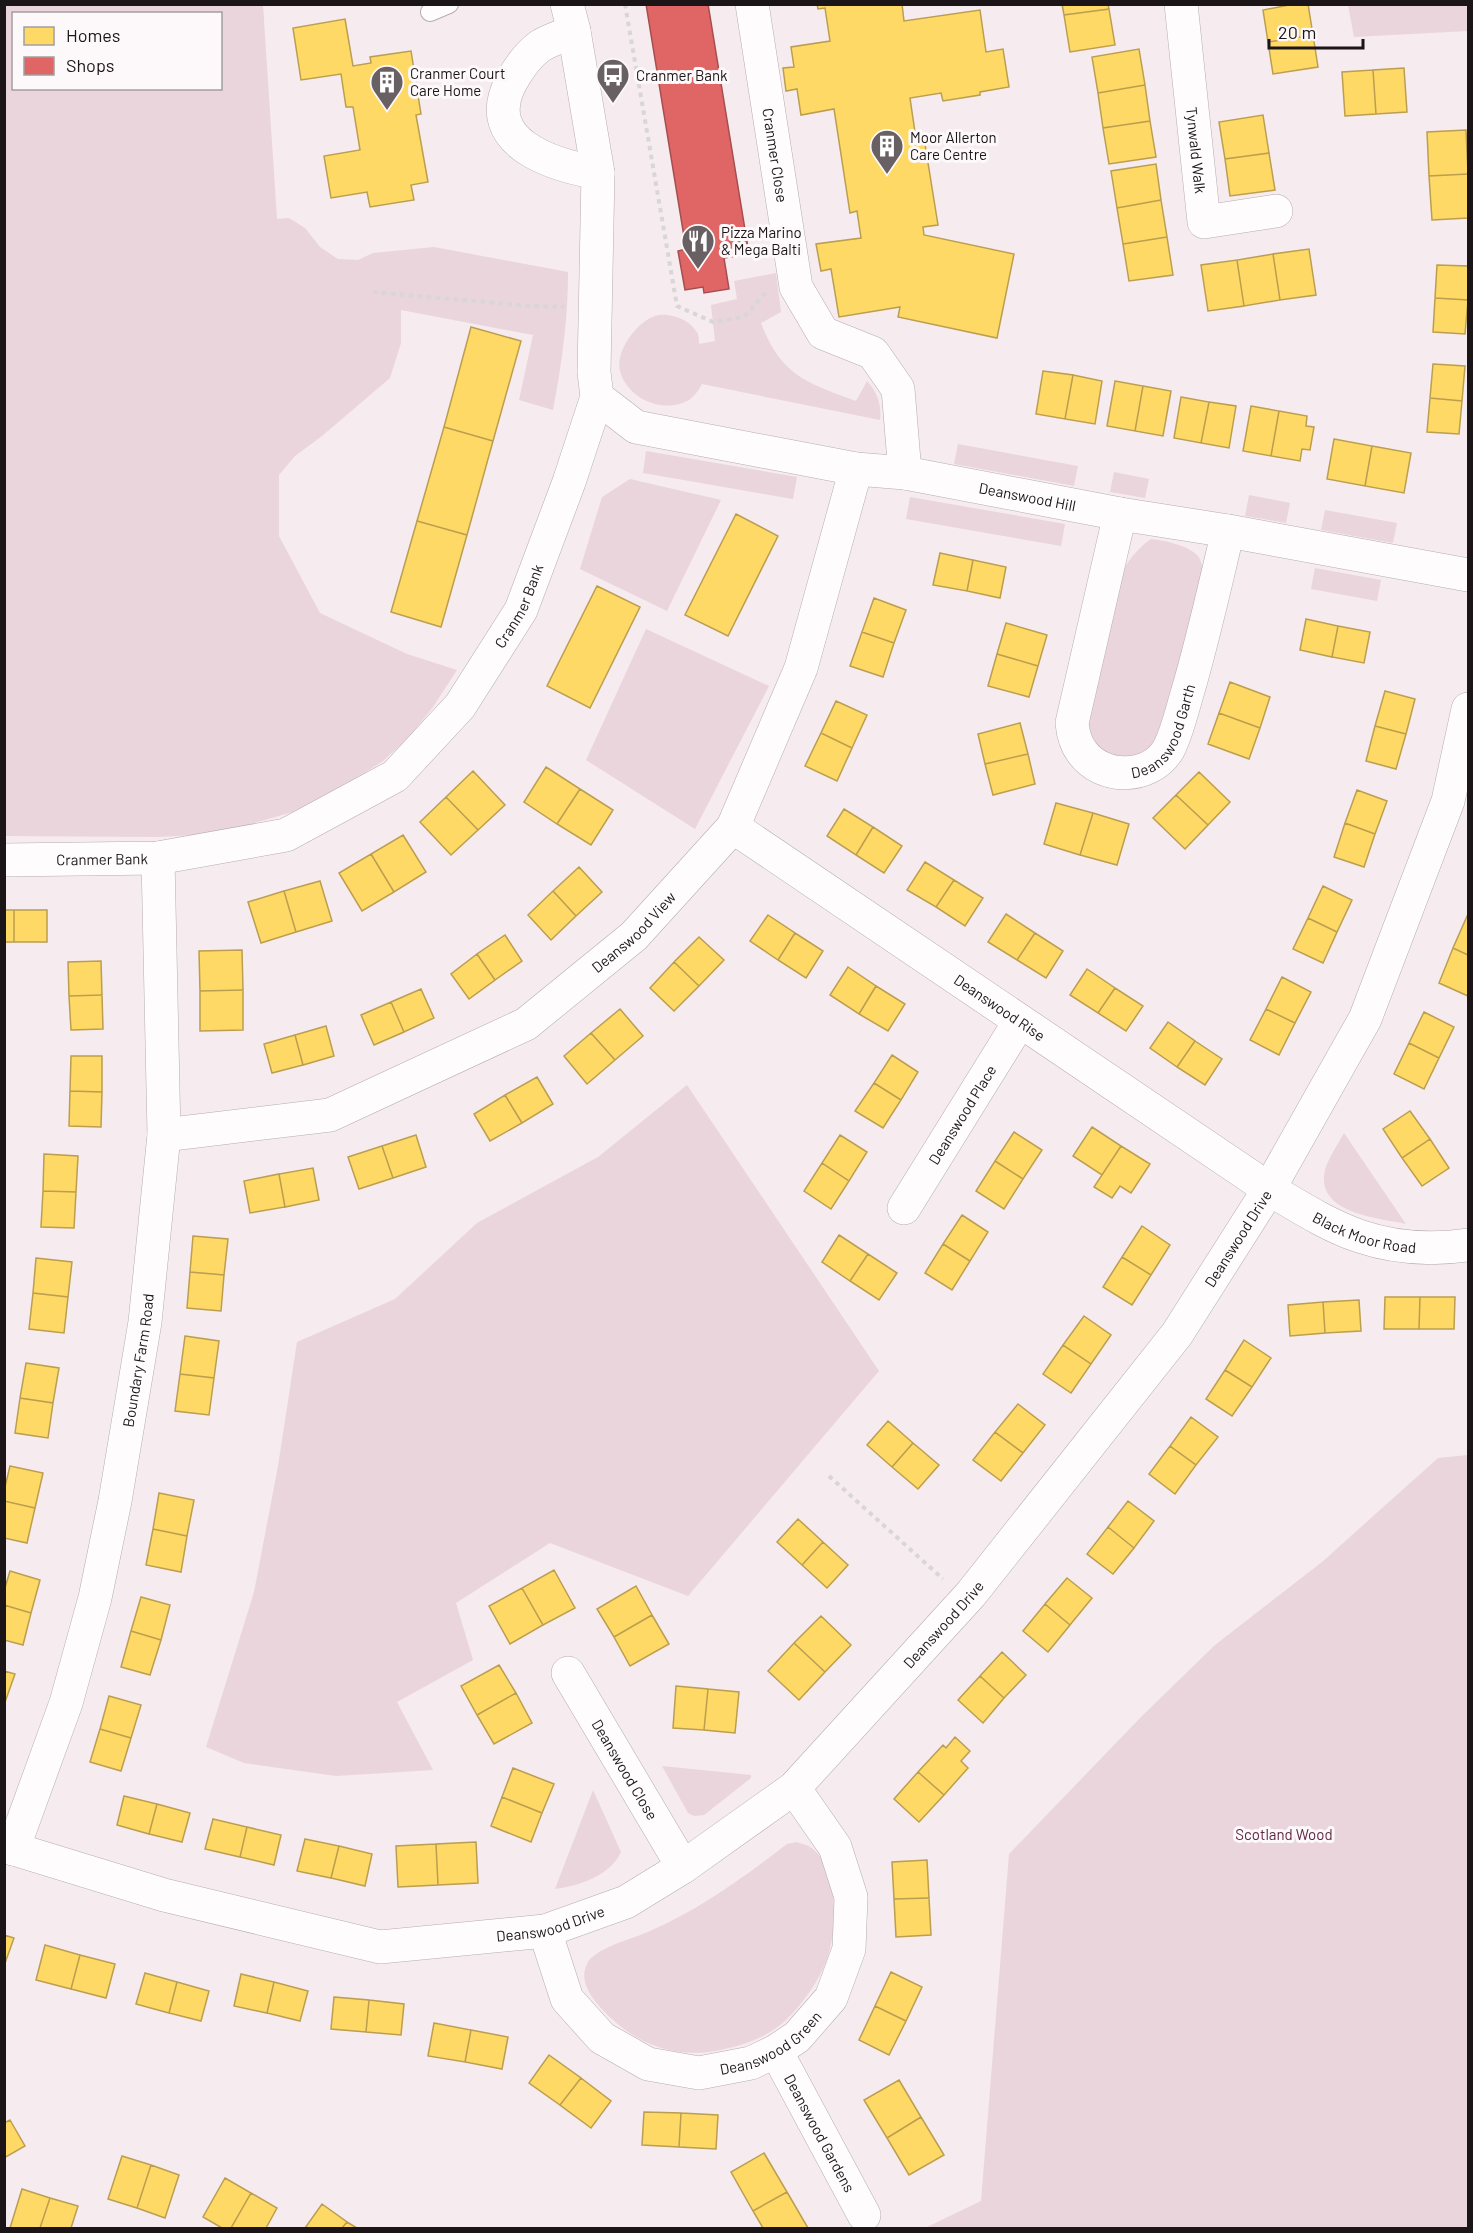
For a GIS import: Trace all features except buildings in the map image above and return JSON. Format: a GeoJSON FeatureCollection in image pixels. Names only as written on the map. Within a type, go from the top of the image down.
{"type":"FeatureCollection","features":[{"type":"Feature","properties":{"kind":"street","name":"Cranmer Close"},"geometry":{"type":"LineString","coordinates":[[752,4],[796,287],[823,333],[873,353],[898,389],[905,473]]}},
{"type":"Feature","properties":{"kind":"street","name":"Tynwald Walk"},"geometry":{"type":"LineString","coordinates":[[1181,4],[1204,222],[1276,211]]}},
{"type":"Feature","properties":{"kind":"street"},"geometry":{"type":"LineString","coordinates":[[571,18],[519,67],[506,93],[503,116],[511,135],[529,151],[560,165],[598,173]]}},
{"type":"Feature","properties":{"kind":"street","name":"Cranmer Bank"},"geometry":{"type":"LineString","coordinates":[[4,860],[158,858],[286,835],[394,776],[460,706],[521,609],[569,483],[597,397],[594,372],[598,173],[571,18]]}},
{"type":"Feature","properties":{"kind":"street","name":"Deanswood Hill"},"geometry":{"type":"LineString","coordinates":[[597,397],[636,427],[856,469],[905,473],[1120,514],[1228,531],[1468,575]]}},
{"type":"Feature","properties":{"kind":"street","name":"Deanswood View"},"geometry":{"type":"LineString","coordinates":[[165,1135],[330,1115],[526,1024],[634,936],[732,827],[801,668],[856,469]]}},
{"type":"Feature","properties":{"kind":"street","name":"Deanswood Garth"},"geometry":{"type":"LineString","coordinates":[[1120,514],[1072,723],[1074,739],[1083,754],[1095,765],[1110,772],[1126,774],[1142,770],[1157,763],[1168,750],[1196,662],[1228,531]]}},
{"type":"Feature","properties":{"kind":"street","name":"Deanswood Drive"},"geometry":{"type":"LineString","coordinates":[[9,1848],[164,1895],[380,1947],[545,1931],[626,1902],[684,1867],[794,1788],[966,1599],[1177,1334],[1269,1189],[1365,1019],[1448,801],[1468,710]]}},
{"type":"Feature","properties":{"kind":"street","name":"Deanswood Rise"},"geometry":{"type":"LineString","coordinates":[[732,827],[1269,1189]]}},
{"type":"Feature","properties":{"kind":"street","name":"Boundary Farm Road"},"geometry":{"type":"LineString","coordinates":[[9,1848],[66,1703],[95,1598],[115,1501],[145,1322],[165,1135],[158,858]]}},
{"type":"Feature","properties":{"kind":"street","name":"Deanswood Place"},"geometry":{"type":"LineString","coordinates":[[904,1208],[1020,1021]]}},
{"type":"Feature","properties":{"kind":"street","name":"Black Moor Road"},"geometry":{"type":"LineString","coordinates":[[1269,1189],[1324,1220],[1359,1236],[1398,1245],[1441,1249],[1468,1245]]}},
{"type":"Feature","properties":{"kind":"street","name":"Deanswood Close"},"geometry":{"type":"LineString","coordinates":[[568,1673],[684,1867]]}},
{"type":"Feature","properties":{"kind":"street","name":"Deanswood Green"},"geometry":{"type":"LineString","coordinates":[[545,1931],[567,1999],[602,2038],[648,2064],[699,2073],[751,2063],[776,2051],[797,2037],[831,1998],[849,1949],[851,1897],[835,1847],[794,1788]]}},
{"type":"Feature","properties":{"kind":"street","name":"Deanswood Gardens"},"geometry":{"type":"LineString","coordinates":[[776,2051],[864,2215]]}},
{"type":"Feature","properties":{"kind":"lane"},"geometry":{"type":"LineString","coordinates":[[430,12],[449,4]]}},
{"type":"Feature","properties":{"kind":"path"},"geometry":{"type":"LineString","coordinates":[[626,4],[677,306],[713,322],[744,317],[777,279],[795,275]]}},
{"type":"Feature","properties":{"kind":"path"},"geometry":{"type":"LineString","coordinates":[[373,292],[530,306],[596,308]]}},
{"type":"Feature","properties":{"kind":"path"},"geometry":{"type":"LineString","coordinates":[[829,1476],[966,1599]]}},
{"type":"Feature","properties":{"kind":"green space"},"geometry":{"type":"Polygon","coordinates":[[[5,5],[263,5],[277,219],[289,218],[305,228],[320,247],[338,259],[358,260],[373,253],[434,247],[568,272],[564,341],[553,410],[519,400],[533,335],[401,310],[401,343],[390,378],[295,456],[279,475],[279,536],[320,613],[407,654],[457,670],[433,707],[410,736],[383,761],[314,806],[233,829],[159,837],[5,836],[5,5]]]}},
{"type":"Feature","properties":{"kind":"green space"},"geometry":{"type":"Polygon","coordinates":[[[1348,5],[1468,5],[1468,31],[1354,37],[1348,5]]]}},
{"type":"Feature","properties":{"kind":"green space"},"geometry":{"type":"Polygon","coordinates":[[[776,273],[781,312],[761,323],[777,355],[798,375],[810,382],[856,401],[867,381],[878,399],[880,420],[702,384],[689,400],[667,406],[647,401],[630,389],[624,381],[619,363],[624,346],[641,324],[655,316],[672,316],[693,327],[698,334],[699,344],[715,341],[711,305],[737,299],[734,281],[776,273]]]}},
{"type":"Feature","properties":{"kind":"green space"},"geometry":{"type":"Polygon","coordinates":[[[958,444],[1078,466],[1074,486],[954,464],[958,444]]]}},
{"type":"Feature","properties":{"kind":"green space"},"geometry":{"type":"Polygon","coordinates":[[[646,451],[797,477],[793,499],[643,473],[646,451]]]}},
{"type":"Feature","properties":{"kind":"green space"},"geometry":{"type":"Polygon","coordinates":[[[1114,472],[1149,479],[1145,498],[1110,492],[1114,472]]]}},
{"type":"Feature","properties":{"kind":"green space"},"geometry":{"type":"Polygon","coordinates":[[[630,479],[721,500],[667,611],[580,569],[602,497],[630,479]]]}},
{"type":"Feature","properties":{"kind":"green space"},"geometry":{"type":"Polygon","coordinates":[[[1249,495],[1290,503],[1286,523],[1245,516],[1249,495]]]}},
{"type":"Feature","properties":{"kind":"green space"},"geometry":{"type":"Polygon","coordinates":[[[910,497],[1065,524],[1061,546],[906,519],[910,497]]]}},
{"type":"Feature","properties":{"kind":"green space"},"geometry":{"type":"Polygon","coordinates":[[[1325,510],[1397,523],[1393,543],[1321,530],[1325,510]]]}},
{"type":"Feature","properties":{"kind":"green space"},"geometry":{"type":"Polygon","coordinates":[[[1151,539],[1170,542],[1189,549],[1198,556],[1203,570],[1164,719],[1156,739],[1143,753],[1115,761],[1089,742],[1085,719],[1120,576],[1133,555],[1151,539]]]}},
{"type":"Feature","properties":{"kind":"green space"},"geometry":{"type":"Polygon","coordinates":[[[1315,568],[1381,580],[1377,601],[1311,589],[1315,568]]]}},
{"type":"Feature","properties":{"kind":"green space"},"geometry":{"type":"Polygon","coordinates":[[[646,629],[769,686],[695,829],[586,760],[646,629]]]}},
{"type":"Feature","properties":{"kind":"green space"},"geometry":{"type":"Polygon","coordinates":[[[687,1085],[879,1371],[688,1596],[550,1543],[456,1603],[473,1660],[397,1702],[433,1770],[336,1776],[244,1763],[206,1747],[254,1592],[278,1466],[297,1342],[395,1299],[477,1223],[598,1157],[687,1085]]]}},
{"type":"Feature","properties":{"kind":"green space"},"geometry":{"type":"Polygon","coordinates":[[[1344,1133],[1406,1224],[1354,1212],[1332,1199],[1326,1189],[1324,1176],[1329,1160],[1344,1133]]]}},
{"type":"Feature","properties":{"kind":"green space","name":"Scotland Wood"},"geometry":{"type":"Polygon","coordinates":[[[1468,1455],[1468,2228],[925,2228],[981,2201],[1009,1854],[1142,1716],[1215,1645],[1322,1562],[1438,1458],[1468,1455]]]}},
{"type":"Feature","properties":{"kind":"green space"},"geometry":{"type":"Polygon","coordinates":[[[662,1766],[751,1775],[751,1778],[704,1815],[694,1816],[688,1813],[662,1766]]]}},
{"type":"Feature","properties":{"kind":"green space"},"geometry":{"type":"Polygon","coordinates":[[[593,1790],[621,1852],[610,1867],[602,1873],[584,1882],[555,1889],[593,1790]]]}},
{"type":"Feature","properties":{"kind":"green space"},"geometry":{"type":"Polygon","coordinates":[[[797,1842],[810,1847],[825,1865],[830,1878],[834,1920],[828,1955],[820,1976],[807,1996],[785,2021],[769,2033],[743,2044],[715,2051],[687,2053],[659,2047],[634,2036],[600,2007],[590,1994],[585,1979],[587,1964],[591,1958],[615,1944],[650,1931],[704,1903],[787,1844],[797,1842]]]}},
{"type":"Feature","properties":{"kind":"place","name":"Cranmer Bank"},"geometry":{"type":"Point","coordinates":[613,104]}},
{"type":"Feature","properties":{"kind":"place","name":"Cranmer Court Care Home"},"geometry":{"type":"Point","coordinates":[387,111]}},
{"type":"Feature","properties":{"kind":"place","name":"Moor Allerton Care Centre"},"geometry":{"type":"Point","coordinates":[887,175]}},
{"type":"Feature","properties":{"kind":"place","name":"Pizza Marino & Mega Balti"},"geometry":{"type":"Point","coordinates":[698,270]}}]}
